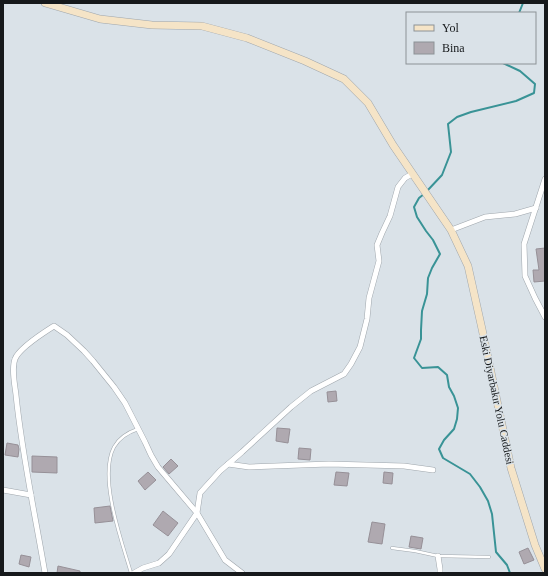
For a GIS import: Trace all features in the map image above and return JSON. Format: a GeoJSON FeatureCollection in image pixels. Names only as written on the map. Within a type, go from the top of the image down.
{"type":"FeatureCollection","features":[{"type":"Feature","properties":{"kind":"street","name":"Eski Diyarbakır Yolu Caddesi"},"geometry":{"type":"LineString","coordinates":[[45,3],[100,19],[152,25],[202,26],[247,38],[344,79],[368,103],[393,145],[451,230],[468,266],[511,468],[535,545],[545,569]]}},
{"type":"Feature","properties":{"kind":"street"},"geometry":{"type":"LineString","coordinates":[[134,573],[143,568],[160,563],[169,554],[197,513],[200,493],[220,470],[291,407],[311,391],[344,374],[352,364],[360,347],[369,298],[379,260],[377,245],[390,216],[398,187],[405,178],[412,174]]}},
{"type":"Feature","properties":{"kind":"street"},"geometry":{"type":"LineString","coordinates":[[545,179],[543,191],[524,244],[524,276],[545,317]]}},
{"type":"Feature","properties":{"kind":"street"},"geometry":{"type":"LineString","coordinates":[[451,230],[485,217],[515,214],[536,208]]}},
{"type":"Feature","properties":{"kind":"street"},"geometry":{"type":"LineString","coordinates":[[45,573],[19,426],[13,364],[20,351],[54,326],[74,342],[97,366],[126,403],[155,462],[197,513],[225,560],[242,573]]}},
{"type":"Feature","properties":{"kind":"street"},"geometry":{"type":"LineString","coordinates":[[228,464],[249,467],[329,464],[404,466],[432,470]]}},
{"type":"Feature","properties":{"kind":"street"},"geometry":{"type":"LineString","coordinates":[[3,490],[31,495]]}},
{"type":"Feature","properties":{"kind":"street"},"geometry":{"type":"LineString","coordinates":[[438,556],[440,573]]}},
{"type":"Feature","properties":{"kind":"lane"},"geometry":{"type":"LineString","coordinates":[[131,573],[116,523],[108,472],[114,447],[123,437],[139,428]]}},
{"type":"Feature","properties":{"kind":"lane"},"geometry":{"type":"LineString","coordinates":[[392,548],[438,556],[489,557]]}},
{"type":"Feature","properties":{"kind":"building"},"geometry":{"type":"Polygon","coordinates":[[[545,248],[545,281],[534,282],[533,270],[539,270],[536,249],[545,248]]]}},
{"type":"Feature","properties":{"kind":"building"},"geometry":{"type":"Polygon","coordinates":[[[336,391],[337,401],[328,402],[327,392],[336,391]]]}},
{"type":"Feature","properties":{"kind":"building"},"geometry":{"type":"Polygon","coordinates":[[[277,428],[290,429],[288,443],[276,441],[277,428]]]}},
{"type":"Feature","properties":{"kind":"building"},"geometry":{"type":"Polygon","coordinates":[[[7,443],[18,445],[18,457],[5,455],[7,443]]]}},
{"type":"Feature","properties":{"kind":"building"},"geometry":{"type":"Polygon","coordinates":[[[299,448],[311,449],[310,460],[298,459],[299,448]]]}},
{"type":"Feature","properties":{"kind":"building"},"geometry":{"type":"Polygon","coordinates":[[[32,456],[57,457],[57,473],[32,472],[32,456]]]}},
{"type":"Feature","properties":{"kind":"building"},"geometry":{"type":"Polygon","coordinates":[[[171,459],[178,466],[169,474],[163,467],[171,459]]]}},
{"type":"Feature","properties":{"kind":"building"},"geometry":{"type":"Polygon","coordinates":[[[148,472],[156,480],[145,490],[138,481],[148,472]]]}},
{"type":"Feature","properties":{"kind":"building"},"geometry":{"type":"Polygon","coordinates":[[[336,472],[349,473],[347,486],[334,485],[336,472]]]}},
{"type":"Feature","properties":{"kind":"building"},"geometry":{"type":"Polygon","coordinates":[[[384,472],[393,473],[392,484],[383,483],[384,472]]]}},
{"type":"Feature","properties":{"kind":"building"},"geometry":{"type":"Polygon","coordinates":[[[110,506],[113,521],[95,523],[94,508],[110,506]]]}},
{"type":"Feature","properties":{"kind":"building"},"geometry":{"type":"Polygon","coordinates":[[[163,511],[178,523],[168,536],[153,525],[163,511]]]}},
{"type":"Feature","properties":{"kind":"building"},"geometry":{"type":"Polygon","coordinates":[[[372,522],[385,524],[382,544],[368,542],[372,522]]]}},
{"type":"Feature","properties":{"kind":"building"},"geometry":{"type":"Polygon","coordinates":[[[411,536],[423,538],[421,549],[409,547],[411,536]]]}},
{"type":"Feature","properties":{"kind":"building"},"geometry":{"type":"Polygon","coordinates":[[[528,548],[534,560],[524,564],[519,552],[528,548]]]}},
{"type":"Feature","properties":{"kind":"building"},"geometry":{"type":"Polygon","coordinates":[[[21,555],[31,557],[29,567],[19,564],[21,555]]]}},
{"type":"Feature","properties":{"kind":"building"},"geometry":{"type":"Polygon","coordinates":[[[58,566],[80,571],[80,573],[57,573],[58,566]]]}},
{"type":"Feature","properties":{"kind":"waterway"},"geometry":{"type":"LineString","coordinates":[[519,12],[523,3]]}},
{"type":"Feature","properties":{"kind":"waterway"},"geometry":{"type":"LineString","coordinates":[[427,191],[442,175],[451,152],[448,124],[457,117],[516,101],[534,93],[535,84],[520,71],[505,64]]}},
{"type":"Feature","properties":{"kind":"waterway"},"geometry":{"type":"LineString","coordinates":[[424,194],[419,198],[414,207],[417,217],[433,240],[440,254],[428,278],[427,294],[422,311],[421,339],[414,358],[422,368],[438,367],[447,375],[449,387],[458,408],[457,419],[454,429],[444,440],[439,449],[443,458],[470,474],[480,487],[488,501],[492,514],[496,552],[507,565],[510,573]]}}]}
